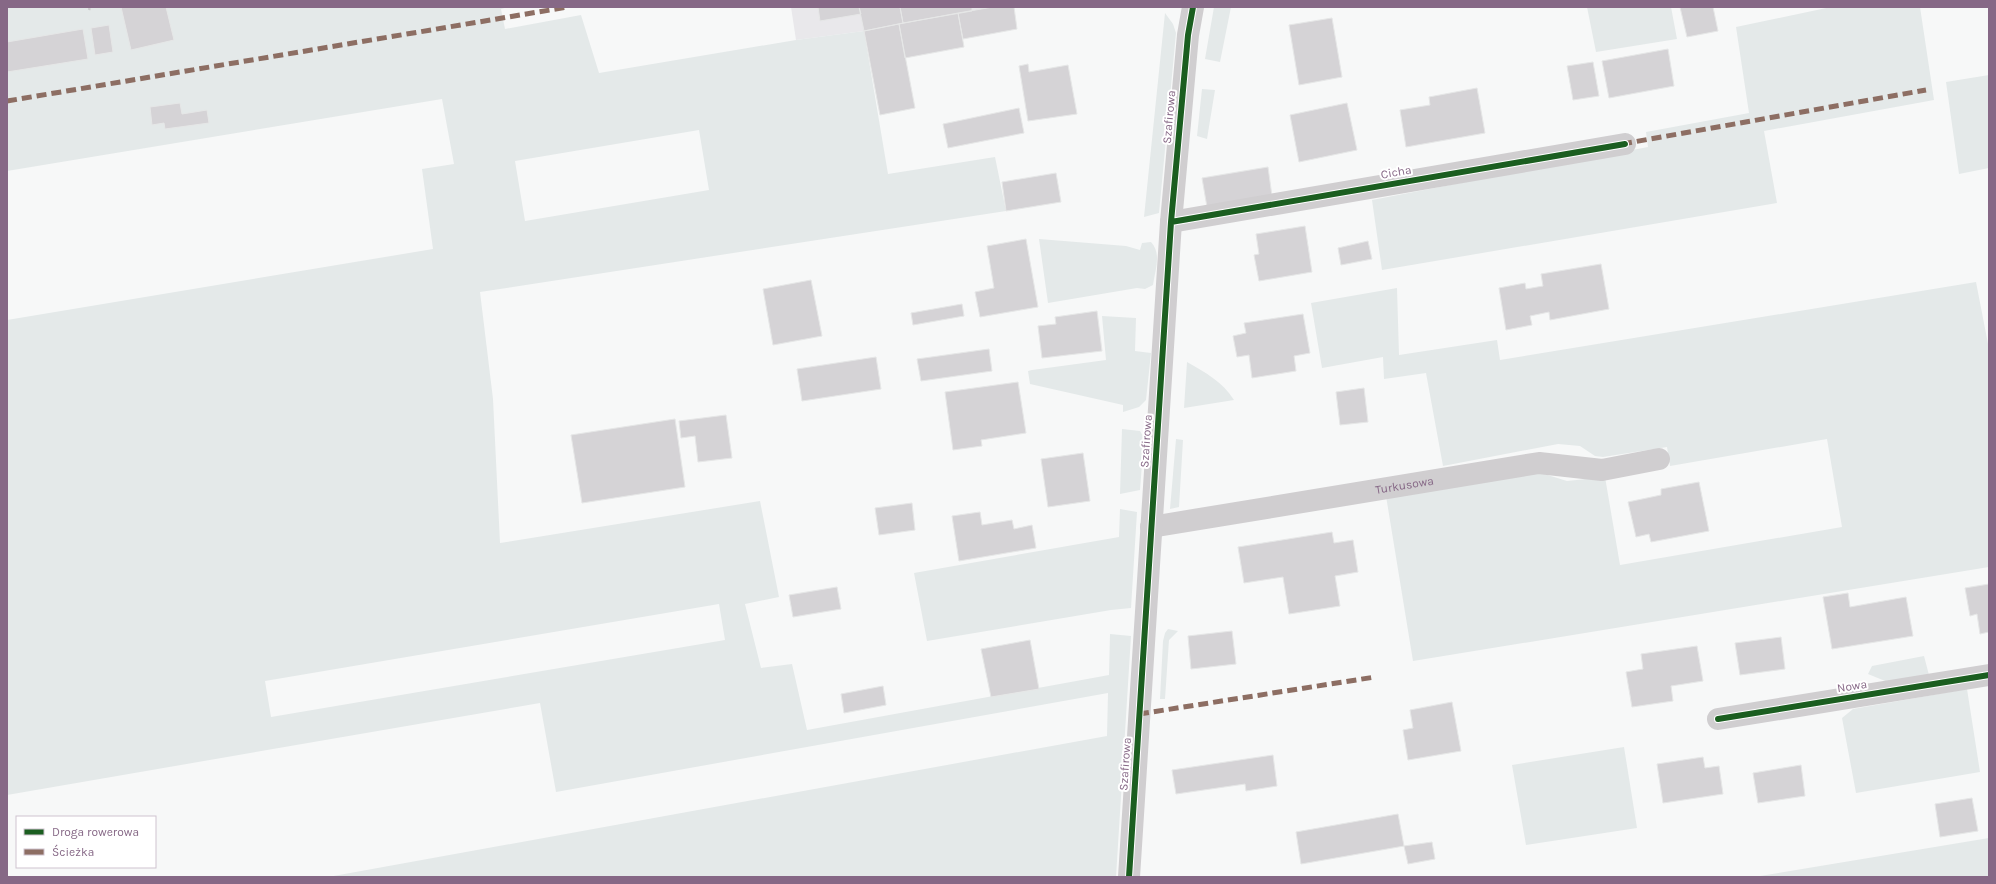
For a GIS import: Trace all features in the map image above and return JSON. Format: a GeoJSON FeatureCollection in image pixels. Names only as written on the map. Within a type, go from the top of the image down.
{"type":"FeatureCollection","features":[{"type":"Feature","properties":{"kind":"street","name":"Szafirowa"},"geometry":{"type":"LineString","coordinates":[[1129,877],[1171,222],[1188,35],[1193,7]]}},
{"type":"Feature","properties":{"kind":"street","name":"Cicha"},"geometry":{"type":"LineString","coordinates":[[1171,222],[1625,144]]}},
{"type":"Feature","properties":{"kind":"street","name":"Turkusowa"},"geometry":{"type":"LineString","coordinates":[[1151,527],[1539,463],[1602,470],[1659,459]]}},
{"type":"Feature","properties":{"kind":"street","name":"Nowa"},"geometry":{"type":"LineString","coordinates":[[1718,719],[1989,675]]}},
{"type":"Feature","properties":{"kind":"shaded area"},"geometry":{"type":"Polygon","coordinates":[[[7,7],[508,7],[501,9],[505,29],[581,15],[599,73],[796,40],[864,31],[888,174],[995,157],[1006,211],[480,292],[493,399],[500,543],[760,501],[779,597],[745,604],[761,668],[792,664],[807,730],[1109,675],[1110,634],[1131,636],[1116,877],[328,877],[1107,736],[1108,693],[556,792],[540,703],[7,795],[7,320],[433,249],[422,169],[454,164],[442,99],[7,171],[7,7]],[[699,130],[515,161],[525,221],[709,190],[699,130]],[[719,604],[265,681],[271,717],[725,640],[719,604]]]}},
{"type":"Feature","properties":{"kind":"shaded area"},"geometry":{"type":"Polygon","coordinates":[[[791,7],[993,7],[864,31],[796,40],[791,7]]]}},
{"type":"Feature","properties":{"kind":"shaded area"},"geometry":{"type":"Polygon","coordinates":[[[1214,7],[1231,7],[1220,62],[1205,59],[1214,7]]]}},
{"type":"Feature","properties":{"kind":"shaded area"},"geometry":{"type":"Polygon","coordinates":[[[1587,7],[1671,7],[1677,39],[1596,52],[1587,7]]]}},
{"type":"Feature","properties":{"kind":"shaded area"},"geometry":{"type":"Polygon","coordinates":[[[1831,7],[1920,7],[1934,100],[1764,131],[1777,203],[1382,270],[1372,200],[1648,147],[1646,132],[1749,113],[1736,27],[1831,7]]]}},
{"type":"Feature","properties":{"kind":"shaded area"},"geometry":{"type":"Polygon","coordinates":[[[1165,13],[1173,24],[1176,33],[1159,213],[1144,217],[1165,13]]]}},
{"type":"Feature","properties":{"kind":"shaded area"},"geometry":{"type":"Polygon","coordinates":[[[1989,75],[1989,168],[1959,174],[1946,82],[1989,75]]]}},
{"type":"Feature","properties":{"kind":"shaded area"},"geometry":{"type":"Polygon","coordinates":[[[1202,89],[1215,90],[1207,139],[1197,136],[1202,89]]]}},
{"type":"Feature","properties":{"kind":"shaded area"},"geometry":{"type":"Polygon","coordinates":[[[1039,239],[1126,246],[1140,250],[1142,243],[1151,242],[1157,257],[1153,285],[1145,289],[1137,288],[1048,303],[1039,239]]]}},
{"type":"Feature","properties":{"kind":"shaded area"},"geometry":{"type":"Polygon","coordinates":[[[1976,282],[1989,349],[1989,567],[1413,661],[1386,496],[1541,473],[1567,481],[1605,477],[1620,565],[1842,527],[1827,439],[1670,466],[1667,447],[1603,457],[1595,456],[1580,446],[1558,444],[1443,466],[1426,373],[1384,379],[1383,357],[1322,368],[1311,303],[1397,288],[1399,355],[1497,340],[1500,360],[1976,282]]]}},
{"type":"Feature","properties":{"kind":"shaded area"},"geometry":{"type":"Polygon","coordinates":[[[1102,316],[1136,318],[1135,351],[1151,353],[1146,400],[1139,407],[1123,412],[1123,405],[1030,384],[1028,371],[1106,360],[1102,316]]]}},
{"type":"Feature","properties":{"kind":"shaded area"},"geometry":{"type":"Polygon","coordinates":[[[1187,362],[1219,383],[1234,400],[1184,408],[1187,362]]]}},
{"type":"Feature","properties":{"kind":"shaded area"},"geometry":{"type":"Polygon","coordinates":[[[1122,429],[1140,431],[1144,438],[1140,490],[1120,494],[1122,429]]]}},
{"type":"Feature","properties":{"kind":"shaded area"},"geometry":{"type":"Polygon","coordinates":[[[1176,439],[1183,440],[1179,507],[1170,509],[1176,439]]]}},
{"type":"Feature","properties":{"kind":"shaded area"},"geometry":{"type":"Polygon","coordinates":[[[1120,509],[1137,512],[1131,608],[1111,610],[927,641],[914,573],[1119,537],[1120,509]]]}},
{"type":"Feature","properties":{"kind":"shaded area"},"geometry":{"type":"Polygon","coordinates":[[[1168,629],[1178,631],[1169,640],[1165,699],[1160,699],[1163,641],[1165,633],[1168,629]]]}},
{"type":"Feature","properties":{"kind":"shaded area"},"geometry":{"type":"Polygon","coordinates":[[[1924,656],[1929,675],[1890,683],[1868,674],[1872,666],[1924,656]]]}},
{"type":"Feature","properties":{"kind":"shaded area"},"geometry":{"type":"Polygon","coordinates":[[[1967,689],[1980,772],[1856,793],[1842,718],[1853,709],[1967,689]]]}},
{"type":"Feature","properties":{"kind":"shaded area"},"geometry":{"type":"Polygon","coordinates":[[[1624,747],[1637,828],[1526,845],[1512,765],[1624,747]]]}},
{"type":"Feature","properties":{"kind":"shaded area"},"geometry":{"type":"Polygon","coordinates":[[[1989,838],[1989,877],[1754,877],[1989,838]]]}},
{"type":"Feature","properties":{"kind":"building"},"geometry":{"type":"Polygon","coordinates":[[[121,7],[166,7],[174,40],[131,50],[121,7]]]}},
{"type":"Feature","properties":{"kind":"building"},"geometry":{"type":"Polygon","coordinates":[[[818,7],[859,7],[861,14],[820,21],[818,7]]]}},
{"type":"Feature","properties":{"kind":"building"},"geometry":{"type":"Polygon","coordinates":[[[859,7],[900,7],[903,23],[864,31],[859,7]]]}},
{"type":"Feature","properties":{"kind":"building"},"geometry":{"type":"Polygon","coordinates":[[[900,7],[972,7],[972,11],[903,23],[900,7]]]}},
{"type":"Feature","properties":{"kind":"building"},"geometry":{"type":"Polygon","coordinates":[[[993,7],[1014,7],[1017,29],[963,39],[958,13],[993,7]]]}},
{"type":"Feature","properties":{"kind":"building"},"geometry":{"type":"Polygon","coordinates":[[[1680,7],[1713,7],[1718,31],[1687,37],[1680,7]]]}},
{"type":"Feature","properties":{"kind":"building"},"geometry":{"type":"Polygon","coordinates":[[[958,13],[964,47],[905,58],[899,24],[958,13]]]}},
{"type":"Feature","properties":{"kind":"building"},"geometry":{"type":"Polygon","coordinates":[[[1332,18],[1342,77],[1299,85],[1289,25],[1332,18]]]}},
{"type":"Feature","properties":{"kind":"building"},"geometry":{"type":"Polygon","coordinates":[[[899,24],[915,108],[880,115],[864,31],[899,24]]]}},
{"type":"Feature","properties":{"kind":"building"},"geometry":{"type":"Polygon","coordinates":[[[109,25],[113,52],[95,55],[91,28],[109,25]]]}},
{"type":"Feature","properties":{"kind":"building"},"geometry":{"type":"Polygon","coordinates":[[[83,29],[88,59],[7,72],[7,42],[83,29]]]}},
{"type":"Feature","properties":{"kind":"building"},"geometry":{"type":"Polygon","coordinates":[[[1668,49],[1674,86],[1609,98],[1602,61],[1668,49]]]}},
{"type":"Feature","properties":{"kind":"building"},"geometry":{"type":"Polygon","coordinates":[[[1593,62],[1599,96],[1573,100],[1567,66],[1593,62]]]}},
{"type":"Feature","properties":{"kind":"building"},"geometry":{"type":"Polygon","coordinates":[[[1028,64],[1029,72],[1068,65],[1077,114],[1028,121],[1019,66],[1028,64]]]}},
{"type":"Feature","properties":{"kind":"building"},"geometry":{"type":"Polygon","coordinates":[[[1477,88],[1485,133],[1406,147],[1400,110],[1430,105],[1429,97],[1477,88]]]}},
{"type":"Feature","properties":{"kind":"building"},"geometry":{"type":"Polygon","coordinates":[[[180,103],[182,114],[207,110],[209,123],[165,129],[164,123],[152,125],[150,107],[180,103]]]}},
{"type":"Feature","properties":{"kind":"building"},"geometry":{"type":"Polygon","coordinates":[[[1347,103],[1357,150],[1299,162],[1290,115],[1347,103]]]}},
{"type":"Feature","properties":{"kind":"building"},"geometry":{"type":"Polygon","coordinates":[[[1019,108],[1024,133],[948,148],[943,124],[1019,108]]]}},
{"type":"Feature","properties":{"kind":"building"},"geometry":{"type":"Polygon","coordinates":[[[1268,167],[1272,196],[1207,207],[1202,178],[1268,167]]]}},
{"type":"Feature","properties":{"kind":"building"},"geometry":{"type":"Polygon","coordinates":[[[1056,173],[1061,202],[1006,211],[1002,182],[1056,173]]]}},
{"type":"Feature","properties":{"kind":"building"},"geometry":{"type":"Polygon","coordinates":[[[1305,226],[1312,272],[1259,281],[1254,255],[1259,254],[1256,234],[1305,226]]]}},
{"type":"Feature","properties":{"kind":"building"},"geometry":{"type":"Polygon","coordinates":[[[1026,239],[1038,307],[980,317],[975,292],[994,288],[987,246],[1026,239]]]}},
{"type":"Feature","properties":{"kind":"building"},"geometry":{"type":"Polygon","coordinates":[[[1368,241],[1372,259],[1341,265],[1338,248],[1368,241]]]}},
{"type":"Feature","properties":{"kind":"building"},"geometry":{"type":"Polygon","coordinates":[[[1601,264],[1609,309],[1550,320],[1549,312],[1530,316],[1532,325],[1506,330],[1499,288],[1525,283],[1526,289],[1543,286],[1541,274],[1601,264]]]}},
{"type":"Feature","properties":{"kind":"building"},"geometry":{"type":"Polygon","coordinates":[[[811,280],[822,336],[773,345],[763,289],[811,280]]]}},
{"type":"Feature","properties":{"kind":"building"},"geometry":{"type":"Polygon","coordinates":[[[962,304],[964,316],[913,325],[911,313],[962,304]]]}},
{"type":"Feature","properties":{"kind":"building"},"geometry":{"type":"Polygon","coordinates":[[[1097,311],[1102,351],[1042,358],[1038,326],[1056,324],[1055,317],[1097,311]]]}},
{"type":"Feature","properties":{"kind":"building"},"geometry":{"type":"Polygon","coordinates":[[[1303,314],[1310,353],[1294,356],[1296,371],[1252,378],[1249,355],[1237,357],[1233,336],[1246,333],[1244,323],[1303,314]]]}},
{"type":"Feature","properties":{"kind":"building"},"geometry":{"type":"Polygon","coordinates":[[[989,349],[992,371],[921,381],[917,359],[989,349]]]}},
{"type":"Feature","properties":{"kind":"building"},"geometry":{"type":"Polygon","coordinates":[[[876,357],[881,389],[802,401],[797,369],[876,357]]]}},
{"type":"Feature","properties":{"kind":"building"},"geometry":{"type":"Polygon","coordinates":[[[1018,382],[1026,433],[981,440],[982,446],[953,450],[945,392],[1018,382]]]}},
{"type":"Feature","properties":{"kind":"building"},"geometry":{"type":"Polygon","coordinates":[[[1364,388],[1368,422],[1340,425],[1336,392],[1364,388]]]}},
{"type":"Feature","properties":{"kind":"building"},"geometry":{"type":"Polygon","coordinates":[[[726,415],[732,458],[698,462],[695,436],[681,438],[679,421],[726,415]]]}},
{"type":"Feature","properties":{"kind":"building"},"geometry":{"type":"Polygon","coordinates":[[[675,419],[685,487],[582,503],[571,435],[675,419]]]}},
{"type":"Feature","properties":{"kind":"building"},"geometry":{"type":"Polygon","coordinates":[[[1083,453],[1090,501],[1048,507],[1041,459],[1083,453]]]}},
{"type":"Feature","properties":{"kind":"building"},"geometry":{"type":"Polygon","coordinates":[[[1699,482],[1709,531],[1651,542],[1649,534],[1636,537],[1628,502],[1661,495],[1661,489],[1699,482]]]}},
{"type":"Feature","properties":{"kind":"building"},"geometry":{"type":"Polygon","coordinates":[[[912,503],[915,530],[879,535],[875,508],[912,503]]]}},
{"type":"Feature","properties":{"kind":"building"},"geometry":{"type":"Polygon","coordinates":[[[980,512],[982,525],[1012,520],[1014,529],[1032,525],[1036,548],[959,561],[952,516],[980,512]]]}},
{"type":"Feature","properties":{"kind":"building"},"geometry":{"type":"Polygon","coordinates":[[[1332,532],[1334,543],[1353,540],[1358,572],[1335,576],[1340,606],[1289,614],[1283,577],[1244,583],[1238,547],[1332,532]]]}},
{"type":"Feature","properties":{"kind":"building"},"geometry":{"type":"Polygon","coordinates":[[[1989,584],[1989,632],[1980,634],[1977,614],[1970,616],[1965,588],[1989,584]]]}},
{"type":"Feature","properties":{"kind":"building"},"geometry":{"type":"Polygon","coordinates":[[[837,587],[841,609],[793,617],[789,595],[837,587]]]}},
{"type":"Feature","properties":{"kind":"building"},"geometry":{"type":"Polygon","coordinates":[[[1848,593],[1850,607],[1906,597],[1913,636],[1832,649],[1823,597],[1848,593]]]}},
{"type":"Feature","properties":{"kind":"building"},"geometry":{"type":"Polygon","coordinates":[[[1232,631],[1236,664],[1191,669],[1188,636],[1232,631]]]}},
{"type":"Feature","properties":{"kind":"building"},"geometry":{"type":"Polygon","coordinates":[[[1781,637],[1785,669],[1740,675],[1735,643],[1781,637]]]}},
{"type":"Feature","properties":{"kind":"building"},"geometry":{"type":"Polygon","coordinates":[[[1030,640],[1039,689],[991,697],[981,649],[1030,640]]]}},
{"type":"Feature","properties":{"kind":"building"},"geometry":{"type":"Polygon","coordinates":[[[1697,646],[1703,681],[1671,686],[1673,701],[1632,707],[1626,672],[1643,669],[1641,654],[1697,646]]]}},
{"type":"Feature","properties":{"kind":"building"},"geometry":{"type":"Polygon","coordinates":[[[883,686],[886,705],[844,713],[841,694],[883,686]]]}},
{"type":"Feature","properties":{"kind":"building"},"geometry":{"type":"Polygon","coordinates":[[[1452,702],[1461,751],[1408,760],[1403,730],[1413,728],[1410,710],[1452,702]]]}},
{"type":"Feature","properties":{"kind":"building"},"geometry":{"type":"Polygon","coordinates":[[[1273,755],[1277,786],[1246,791],[1245,784],[1176,794],[1172,770],[1273,755]]]}},
{"type":"Feature","properties":{"kind":"building"},"geometry":{"type":"Polygon","coordinates":[[[1703,757],[1705,768],[1719,766],[1723,794],[1663,803],[1657,764],[1703,757]]]}},
{"type":"Feature","properties":{"kind":"building"},"geometry":{"type":"Polygon","coordinates":[[[1801,765],[1805,796],[1758,803],[1753,773],[1801,765]]]}},
{"type":"Feature","properties":{"kind":"building"},"geometry":{"type":"Polygon","coordinates":[[[1972,798],[1978,831],[1940,837],[1935,804],[1972,798]]]}},
{"type":"Feature","properties":{"kind":"building"},"geometry":{"type":"Polygon","coordinates":[[[1398,814],[1404,846],[1301,864],[1296,832],[1398,814]]]}},
{"type":"Feature","properties":{"kind":"building"},"geometry":{"type":"Polygon","coordinates":[[[1432,842],[1435,859],[1408,864],[1404,846],[1432,842]]]}},
{"type":"Feature","properties":{"kind":"marked path"},"geometry":{"type":"LineString","coordinates":[[7,101],[568,7]]}},
{"type":"Feature","properties":{"kind":"marked path"},"geometry":{"type":"LineString","coordinates":[[1622,144],[1926,90]]}},
{"type":"Feature","properties":{"kind":"marked path"},"geometry":{"type":"LineString","coordinates":[[1139,714],[1375,677]]}},
{"type":"Feature","properties":{"kind":"cycle path"},"geometry":{"type":"LineString","coordinates":[[1129,877],[1171,222],[1188,35],[1193,7]]}},
{"type":"Feature","properties":{"kind":"cycle path"},"geometry":{"type":"LineString","coordinates":[[1171,222],[1625,144]]}},
{"type":"Feature","properties":{"kind":"cycle path"},"geometry":{"type":"LineString","coordinates":[[1718,719],[1989,675]]}}]}
